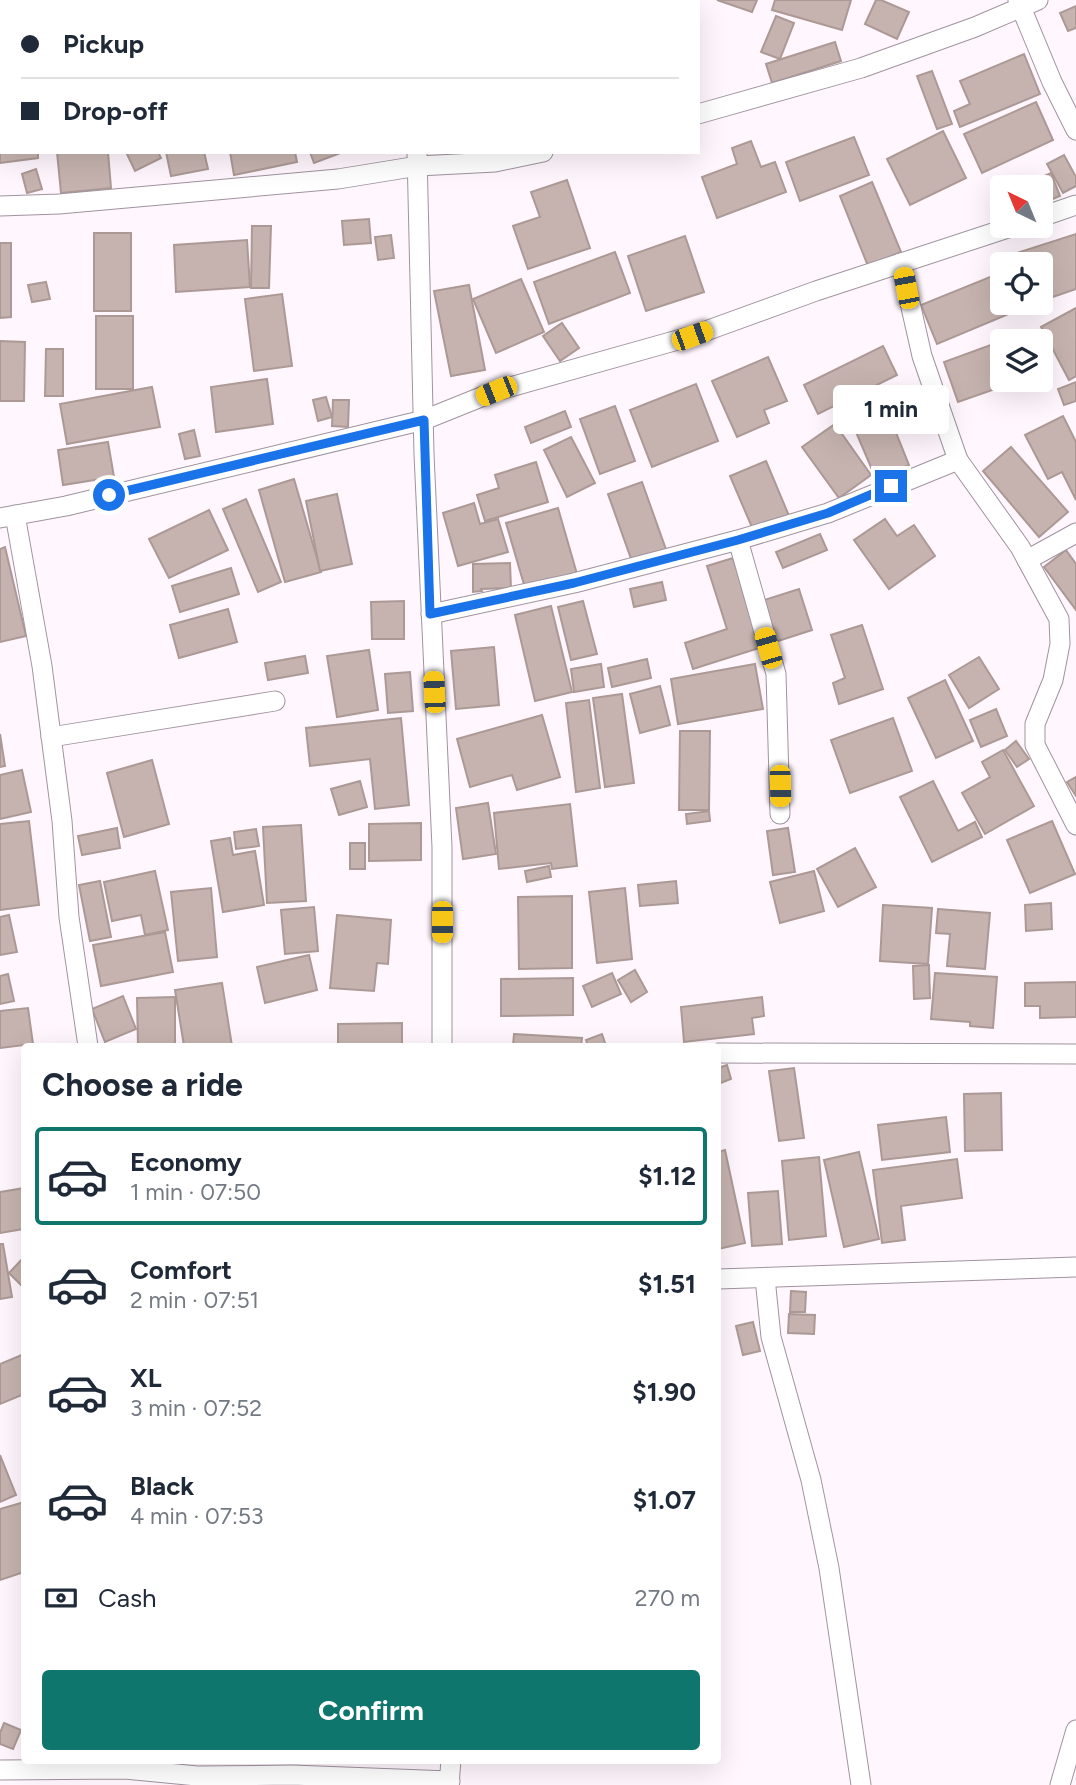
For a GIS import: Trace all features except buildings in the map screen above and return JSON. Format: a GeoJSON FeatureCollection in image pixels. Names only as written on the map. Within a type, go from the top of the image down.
{"type":"FeatureCollection","features":[{"type":"Feature","properties":{"kind":"street"},"geometry":{"type":"LineString","coordinates":[[700,113],[862,68],[975,27],[1026,2],[1052,82],[1076,130]]}},
{"type":"Feature","properties":{"kind":"street"},"geometry":{"type":"LineString","coordinates":[[0,206],[59,204],[338,179],[418,159],[495,162],[533,154]]}},
{"type":"Feature","properties":{"kind":"street"},"geometry":{"type":"LineString","coordinates":[[418,159],[430,614],[442,847],[442,1043]]}},
{"type":"Feature","properties":{"kind":"street"},"geometry":{"type":"LineString","coordinates":[[1054,213],[1076,205]]}},
{"type":"Feature","properties":{"kind":"street"},"geometry":{"type":"LineString","coordinates":[[88,1043],[69,917],[62,821],[43,666],[8,517],[66,506],[424,420],[496,391],[692,336],[816,290],[990,234]]}},
{"type":"Feature","properties":{"kind":"street"},"geometry":{"type":"LineString","coordinates":[[901,263],[922,356],[958,460],[1027,560],[1059,619],[1060,644],[1053,680],[1035,724],[1035,744],[1076,825]]}},
{"type":"Feature","properties":{"kind":"street"},"geometry":{"type":"LineString","coordinates":[[430,614],[574,583],[738,540],[828,513],[958,460]]}},
{"type":"Feature","properties":{"kind":"street"},"geometry":{"type":"LineString","coordinates":[[1027,560],[1076,533]]}},
{"type":"Feature","properties":{"kind":"street"},"geometry":{"type":"LineString","coordinates":[[738,540],[776,674],[780,814]]}},
{"type":"Feature","properties":{"kind":"street"},"geometry":{"type":"LineString","coordinates":[[51,737],[275,701]]}},
{"type":"Feature","properties":{"kind":"street"},"geometry":{"type":"LineString","coordinates":[[721,1053],[1076,1054]]}},
{"type":"Feature","properties":{"kind":"street"},"geometry":{"type":"LineString","coordinates":[[721,1279],[1076,1268]]}},
{"type":"Feature","properties":{"kind":"street"},"geometry":{"type":"LineString","coordinates":[[765,1278],[771,1337],[811,1480],[829,1568],[861,1785]]}},
{"type":"Feature","properties":{"kind":"street"},"geometry":{"type":"LineString","coordinates":[[1060,1785],[1076,1730]]}},
{"type":"Feature","properties":{"kind":"street"},"geometry":{"type":"LineString","coordinates":[[0,1770],[130,1771],[242,1781],[292,1775],[450,1783],[451,1764]]}},
{"type":"Feature","properties":{"kind":"route"},"geometry":{"type":"LineString","coordinates":[[109,495],[424,420],[430,614],[574,583],[738,540],[828,513],[891,486]]}}]}
